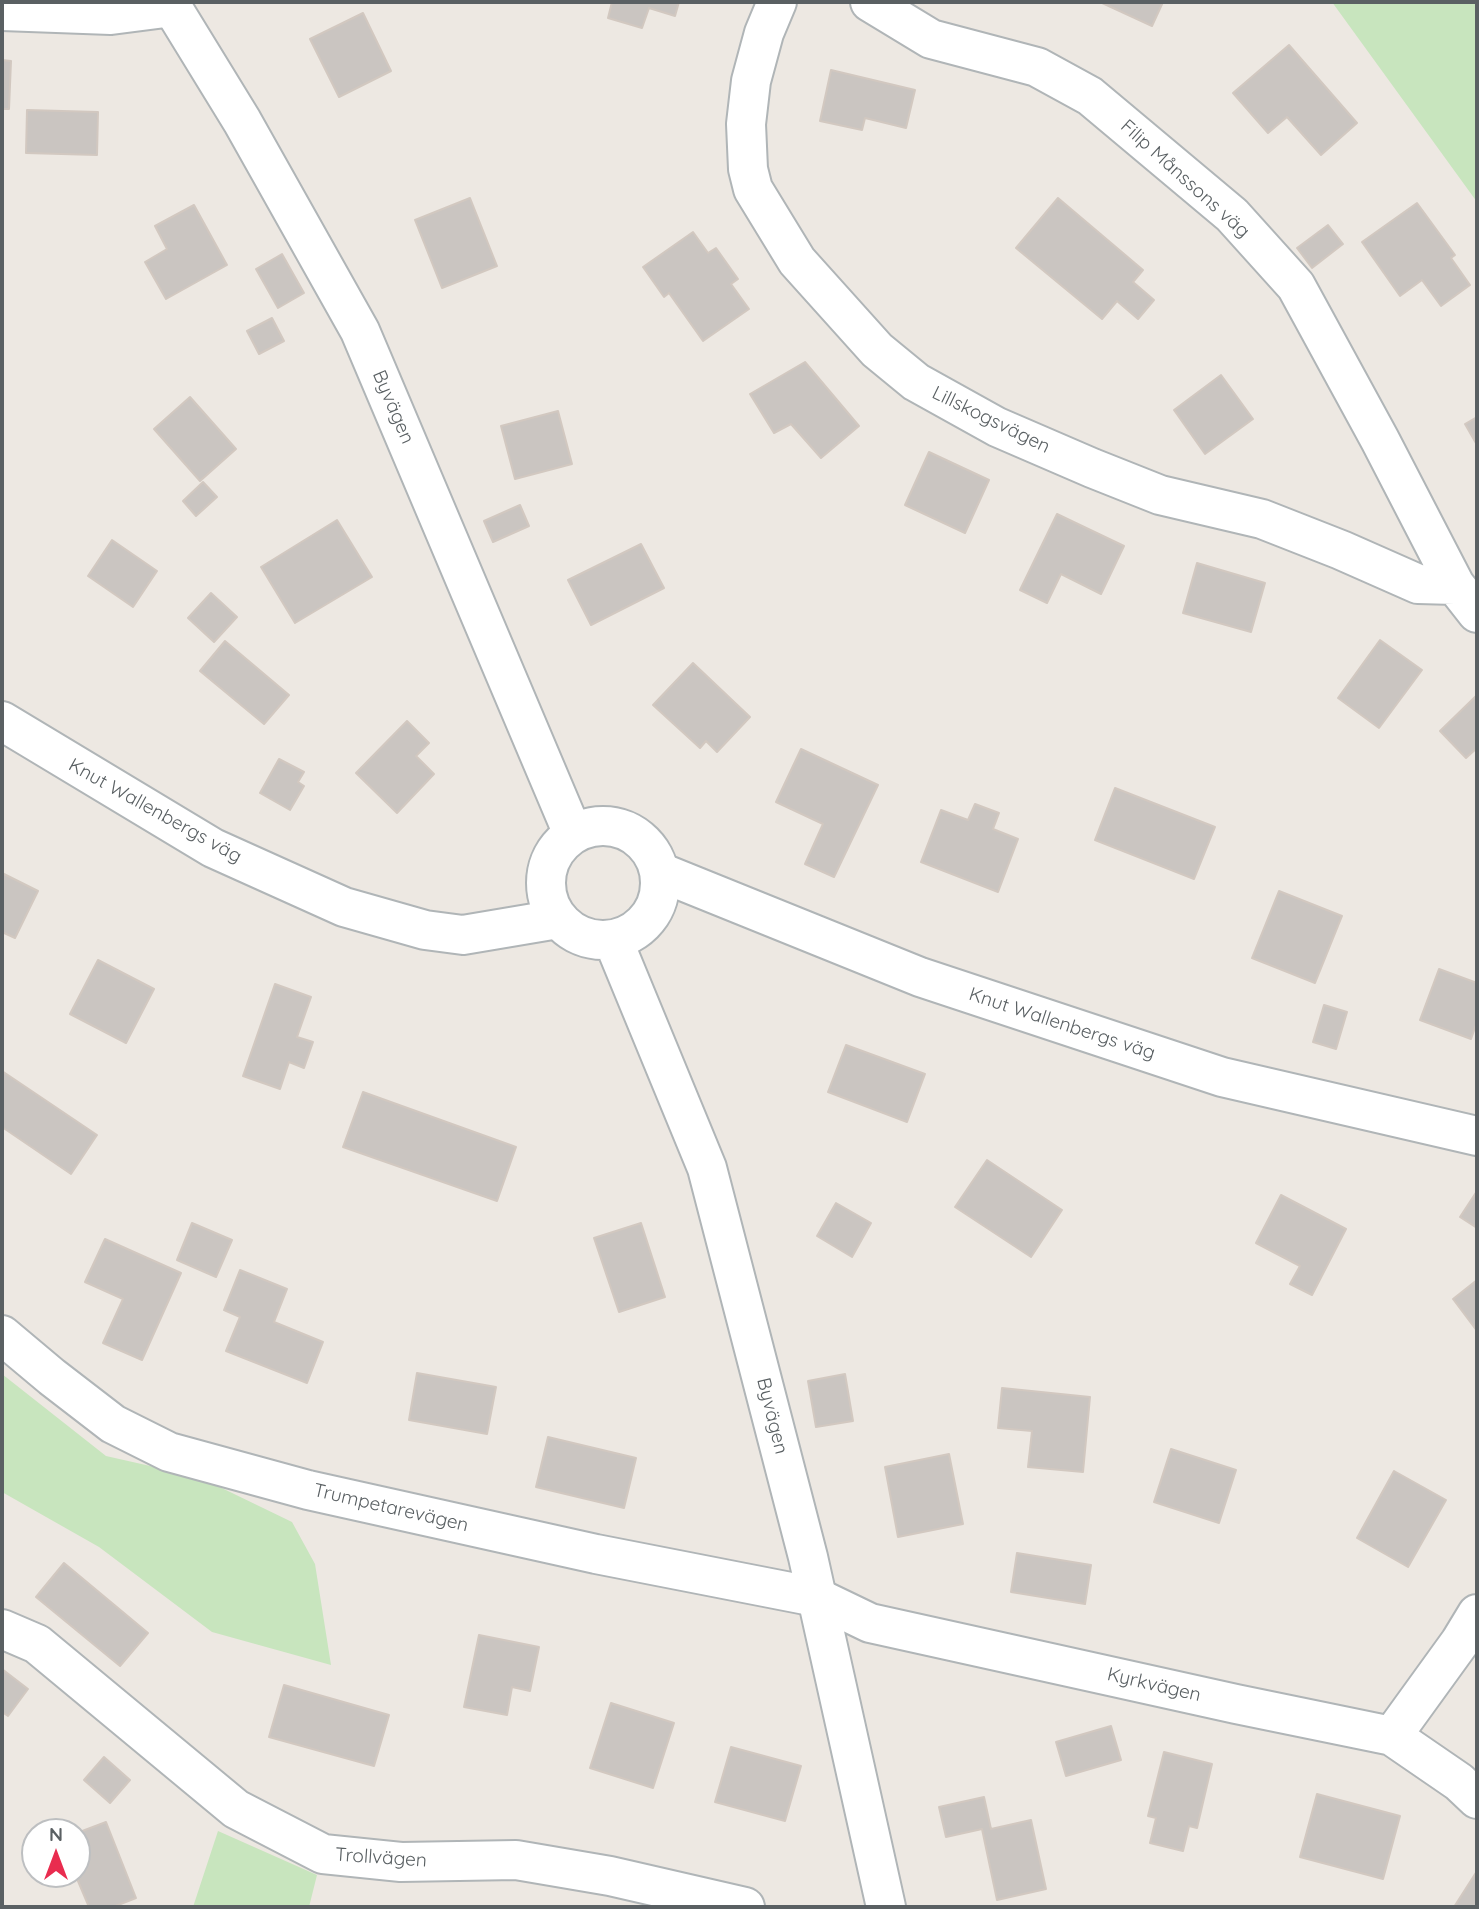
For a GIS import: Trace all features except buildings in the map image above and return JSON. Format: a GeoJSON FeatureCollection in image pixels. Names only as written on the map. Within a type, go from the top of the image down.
{"type":"FeatureCollection","features":[{"type":"Feature","properties":{"kind":"street","name":"Lillskogsvägen"},"geometry":{"type":"LineString","coordinates":[[777,2],[764,33],[751,81],[746,124],[748,169],[753,189],[797,261],[877,350],[916,382],[986,421],[1091,468],[1160,495],[1262,519],[1418,584],[1466,599]]}},
{"type":"Feature","properties":{"kind":"street","name":"Filip Månssons väg"},"geometry":{"type":"LineString","coordinates":[[870,2],[931,39],[1037,66],[1090,96],[1232,215],[1296,286],[1466,599]]}},
{"type":"Feature","properties":{"kind":"street"},"geometry":{"type":"LineString","coordinates":[[2,11],[111,15],[171,4]]}},
{"type":"Feature","properties":{"kind":"street","name":"Byvägen"},"geometry":{"type":"LineString","coordinates":[[171,4],[242,121],[360,331],[573,834]]}},
{"type":"Feature","properties":{"kind":"street","name":"Knut Wallenbergs väg"},"geometry":{"type":"LineString","coordinates":[[2,721],[213,848],[344,907],[425,930],[463,935],[558,919]]}},
{"type":"Feature","properties":{"kind":"street"},"geometry":{"type":"LineString","coordinates":[[611,826],[630,832],[653,853],[660,872],[660,891],[655,909],[642,926],[613,940],[586,938],[573,932],[558,919],[548,901],[545,881],[555,852],[573,834],[591,827],[611,826]]}},
{"type":"Feature","properties":{"kind":"street","name":"Knut Wallenbergs väg"},"geometry":{"type":"LineString","coordinates":[[660,872],[920,977],[1222,1077],[1477,1136]]}},
{"type":"Feature","properties":{"kind":"street","name":"Byvägen"},"geometry":{"type":"LineString","coordinates":[[613,940],[707,1168],[758,1360],[816,1597],[886,1907]]}},
{"type":"Feature","properties":{"kind":"street","name":"Trumpetarevägen"},"geometry":{"type":"LineString","coordinates":[[2,1335],[113,1424],[169,1452],[309,1490],[596,1554],[816,1597]]}},
{"type":"Feature","properties":{"kind":"street","name":"Kyrkvägen"},"geometry":{"type":"LineString","coordinates":[[816,1597],[870,1623],[1392,1736],[1459,1782],[1477,1799]]}},
{"type":"Feature","properties":{"kind":"street"},"geometry":{"type":"LineString","coordinates":[[1392,1736],[1477,1614]]}},
{"type":"Feature","properties":{"kind":"street","name":"Trollvägen"},"geometry":{"type":"LineString","coordinates":[[2,1629],[37,1644],[236,1809],[323,1854],[401,1862],[516,1860],[610,1876],[745,1907]]}},
{"type":"Feature","properties":{"kind":"green space"},"geometry":{"type":"Polygon","coordinates":[[[1332,2],[1477,2],[1477,202],[1332,2]]]}},
{"type":"Feature","properties":{"kind":"green space"},"geometry":{"type":"Polygon","coordinates":[[[2,1374],[106,1456],[199,1477],[292,1522],[315,1564],[331,1665],[212,1632],[99,1547],[2,1492],[2,1374]]]}},
{"type":"Feature","properties":{"kind":"green space"},"geometry":{"type":"Polygon","coordinates":[[[218,1831],[317,1875],[309,1907],[193,1907],[218,1831]]]}}]}
